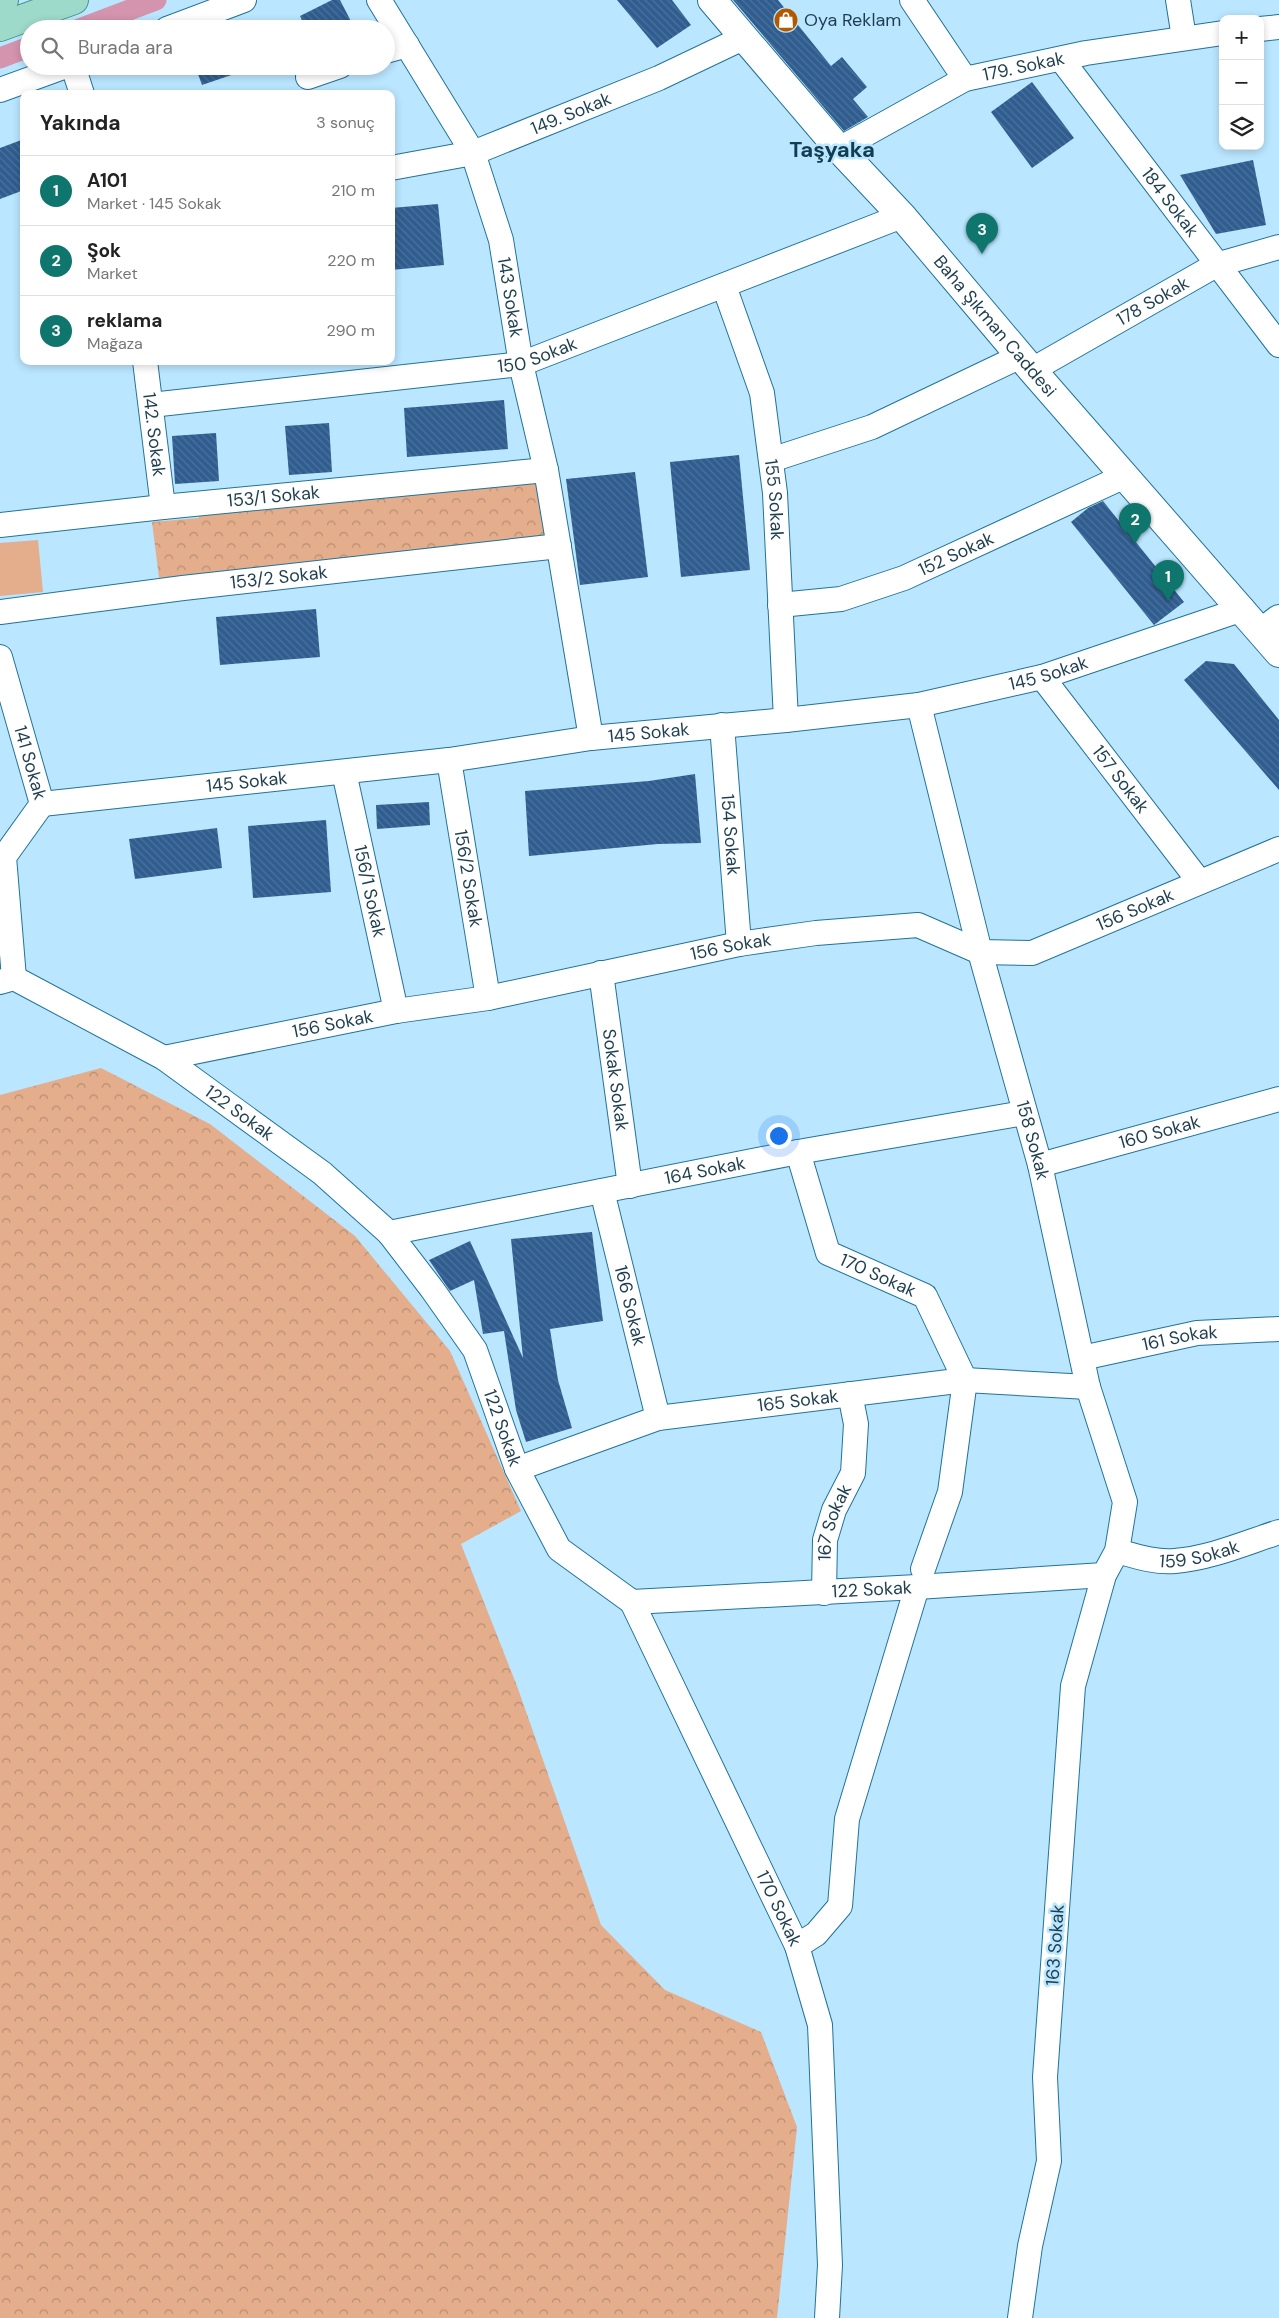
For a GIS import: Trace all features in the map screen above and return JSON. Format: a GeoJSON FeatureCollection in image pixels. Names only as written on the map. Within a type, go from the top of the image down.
{"type":"FeatureCollection","features":[{"type":"Feature","properties":{"kind":"main road"},"geometry":{"type":"LineString","coordinates":[[0,2],[4,0]]}},
{"type":"Feature","properties":{"kind":"main road"},"geometry":{"type":"LineString","coordinates":[[0,27],[74,0]]}},
{"type":"Feature","properties":{"kind":"main road","name":"Baha Şıkman Caddesi"},"geometry":{"type":"LineString","coordinates":[[712,0],[839,149],[902,216],[1026,363],[1125,476],[1243,609],[1273,635]]}},
{"type":"Feature","properties":{"kind":"street"},"geometry":{"type":"LineString","coordinates":[[191,20],[244,0]]}},
{"type":"Feature","properties":{"kind":"street","name":"143 Sokak"},"geometry":{"type":"LineString","coordinates":[[379,0],[386,20]]}},
{"type":"Feature","properties":{"kind":"street"},"geometry":{"type":"LineString","coordinates":[[912,0],[966,80]]}},
{"type":"Feature","properties":{"kind":"street"},"geometry":{"type":"LineString","coordinates":[[1178,0],[1184,38]]}},
{"type":"Feature","properties":{"kind":"street"},"geometry":{"type":"LineString","coordinates":[[1264,29],[1279,27]]}},
{"type":"Feature","properties":{"kind":"street","name":"179. Sokak"},"geometry":{"type":"LineString","coordinates":[[839,149],[966,80],[1086,53],[1219,34]]}},
{"type":"Feature","properties":{"kind":"street","name":"149. Sokak"},"geometry":{"type":"LineString","coordinates":[[395,167],[474,153],[660,78],[743,38]]}},
{"type":"Feature","properties":{"kind":"street","name":"143 Sokak"},"geometry":{"type":"LineString","coordinates":[[397,48],[474,153],[501,240],[521,364],[546,470],[560,546],[591,738]]}},
{"type":"Feature","properties":{"kind":"street","name":"184 Sokak"},"geometry":{"type":"LineString","coordinates":[[1061,59],[1279,346]]}},
{"type":"Feature","properties":{"kind":"street"},"geometry":{"type":"LineString","coordinates":[[0,90],[41,75]]}},
{"type":"Feature","properties":{"kind":"street"},"geometry":{"type":"LineString","coordinates":[[76,75],[81,90]]}},
{"type":"Feature","properties":{"kind":"street"},"geometry":{"type":"LineString","coordinates":[[308,77],[314,75]]}},
{"type":"Feature","properties":{"kind":"street","name":"150 Sokak"},"geometry":{"type":"LineString","coordinates":[[151,405],[521,364],[902,216]]}},
{"type":"Feature","properties":{"kind":"street","name":"178 Sokak"},"geometry":{"type":"LineString","coordinates":[[771,460],[872,427],[1026,363],[1216,265],[1279,247]]}},
{"type":"Feature","properties":{"kind":"street","name":"155 Sokak"},"geometry":{"type":"LineString","coordinates":[[724,286],[762,393],[775,493],[786,720]]}},
{"type":"Feature","properties":{"kind":"street","name":"142. Sokak"},"geometry":{"type":"LineString","coordinates":[[146,365],[163,507]]}},
{"type":"Feature","properties":{"kind":"street","name":"153/1 Sokak"},"geometry":{"type":"LineString","coordinates":[[0,525],[163,507],[546,470]]}},
{"type":"Feature","properties":{"kind":"street","name":"152 Sokak"},"geometry":{"type":"LineString","coordinates":[[780,605],[842,599],[904,578],[1125,476]]}},
{"type":"Feature","properties":{"kind":"street","name":"153/2 Sokak"},"geometry":{"type":"LineString","coordinates":[[0,612],[182,588],[560,546]]}},
{"type":"Feature","properties":{"kind":"street","name":"145 Sokak"},"geometry":{"type":"LineString","coordinates":[[42,804],[449,760],[591,738],[786,720],[918,705],[1042,677],[1243,609]]}},
{"type":"Feature","properties":{"kind":"street","name":"141 Sokak"},"geometry":{"type":"LineString","coordinates":[[0,657],[42,804],[2,856],[7,980]]}},
{"type":"Feature","properties":{"kind":"street","name":"157 Sokak"},"geometry":{"type":"LineString","coordinates":[[1042,677],[1199,881]]}},
{"type":"Feature","properties":{"kind":"street","name":"158 Sokak"},"geometry":{"type":"LineString","coordinates":[[918,705],[980,952],[1040,1165],[1088,1387],[1125,1502],[1117,1551],[1104,1575]]}},
{"type":"Feature","properties":{"kind":"street","name":"154 Sokak"},"geometry":{"type":"LineString","coordinates":[[722,725],[739,944]]}},
{"type":"Feature","properties":{"kind":"street","name":"156/2 Sokak"},"geometry":{"type":"LineString","coordinates":[[449,760],[488,998]]}},
{"type":"Feature","properties":{"kind":"street","name":"156/1 Sokak"},"geometry":{"type":"LineString","coordinates":[[344,772],[396,1011]]}},
{"type":"Feature","properties":{"kind":"street","name":"156 Sokak"},"geometry":{"type":"LineString","coordinates":[[164,1058],[396,1011],[488,998],[739,944],[816,932],[918,925],[980,952],[1032,953],[1199,881],[1279,849]]}},
{"type":"Feature","properties":{"kind":"street","name":"Sokak Sokak"},"geometry":{"type":"LineString","coordinates":[[600,973],[630,1186]]}},
{"type":"Feature","properties":{"kind":"street","name":"122 Sokak"},"geometry":{"type":"LineString","coordinates":[[7,980],[164,1058],[322,1173],[389,1233],[475,1350],[517,1469],[559,1549],[632,1602],[824,1593],[920,1578],[1104,1575]]}},
{"type":"Feature","properties":{"kind":"street","name":"160 Sokak"},"geometry":{"type":"LineString","coordinates":[[1040,1165],[1279,1099]]}},
{"type":"Feature","properties":{"kind":"street","name":"164 Sokak"},"geometry":{"type":"LineString","coordinates":[[389,1233],[798,1152],[1024,1113]]}},
{"type":"Feature","properties":{"kind":"street","name":"170 Sokak"},"geometry":{"type":"LineString","coordinates":[[632,1602],[797,1946],[816,1934],[840,1906],[847,1818],[920,1578],[950,1492],[965,1380],[925,1296],[828,1253],[798,1152]]}},
{"type":"Feature","properties":{"kind":"street","name":"166 Sokak"},"geometry":{"type":"LineString","coordinates":[[602,1191],[658,1418]]}},
{"type":"Feature","properties":{"kind":"street","name":"161 Sokak"},"geometry":{"type":"LineString","coordinates":[[1082,1358],[1197,1333],[1279,1329]]}},
{"type":"Feature","properties":{"kind":"street","name":"165 Sokak"},"geometry":{"type":"LineString","coordinates":[[517,1469],[658,1418],[965,1380],[1088,1387]]}},
{"type":"Feature","properties":{"kind":"street","name":"167 Sokak"},"geometry":{"type":"LineString","coordinates":[[824,1593],[825,1540],[834,1510],[853,1473],[856,1424],[850,1394]]}},
{"type":"Feature","properties":{"kind":"street","name":"159 Sokak"},"geometry":{"type":"LineString","coordinates":[[1117,1551],[1138,1557],[1173,1562],[1214,1554],[1279,1532]]}},
{"type":"Feature","properties":{"kind":"street","name":"163 Sokak"},"geometry":{"type":"LineString","coordinates":[[1020,2318],[1030,2246],[1049,2161],[1045,2077],[1073,1686],[1104,1575]]}},
{"type":"Feature","properties":{"kind":"street"},"geometry":{"type":"LineString","coordinates":[[797,1946],[820,2025],[830,2265],[827,2318]]}},
{"type":"Feature","properties":{"kind":"green space"},"geometry":{"type":"Polygon","coordinates":[[[546,470],[559,546],[159,578],[152,522],[199,518],[198,503],[546,470]]]}},
{"type":"Feature","properties":{"kind":"green space"},"geometry":{"type":"Polygon","coordinates":[[[38,540],[43,592],[0,596],[0,543],[38,540]]]}},
{"type":"Feature","properties":{"kind":"green space"},"geometry":{"type":"Polygon","coordinates":[[[101,1068],[210,1124],[355,1236],[450,1351],[521,1511],[461,1544],[517,1686],[601,1925],[665,1990],[761,2032],[797,2127],[777,2318],[0,2318],[0,1095],[101,1068]]]}},
{"type":"Feature","properties":{"kind":"building"},"geometry":{"type":"Polygon","coordinates":[[[332,0],[340,0],[350,20],[302,20],[300,16],[332,0]]]}},
{"type":"Feature","properties":{"kind":"building"},"geometry":{"type":"Polygon","coordinates":[[[617,0],[672,0],[691,25],[657,48],[617,0]]]}},
{"type":"Feature","properties":{"kind":"building"},"geometry":{"type":"Polygon","coordinates":[[[733,0],[778,0],[831,66],[842,57],[867,87],[853,99],[868,117],[844,131],[733,0]]]}},
{"type":"Feature","properties":{"kind":"building"},"geometry":{"type":"Polygon","coordinates":[[[198,75],[231,75],[202,85],[198,75]]]}},
{"type":"Feature","properties":{"kind":"building"},"geometry":{"type":"Polygon","coordinates":[[[1032,82],[1074,138],[1032,168],[991,112],[1032,82]]]}},
{"type":"Feature","properties":{"kind":"building"},"geometry":{"type":"Polygon","coordinates":[[[20,140],[20,192],[0,199],[0,148],[20,140]]]}},
{"type":"Feature","properties":{"kind":"building"},"geometry":{"type":"Polygon","coordinates":[[[1253,160],[1266,225],[1216,234],[1180,175],[1253,160]]]}},
{"type":"Feature","properties":{"kind":"building"},"geometry":{"type":"Polygon","coordinates":[[[438,204],[444,265],[395,270],[395,208],[438,204]]]}},
{"type":"Feature","properties":{"kind":"building"},"geometry":{"type":"Polygon","coordinates":[[[504,400],[508,449],[407,457],[404,408],[504,400]]]}},
{"type":"Feature","properties":{"kind":"building"},"geometry":{"type":"Polygon","coordinates":[[[329,423],[332,472],[289,475],[285,426],[329,423]]]}},
{"type":"Feature","properties":{"kind":"building"},"geometry":{"type":"Polygon","coordinates":[[[216,433],[219,481],[175,484],[172,436],[216,433]]]}},
{"type":"Feature","properties":{"kind":"building"},"geometry":{"type":"Polygon","coordinates":[[[739,455],[750,570],[681,577],[670,462],[739,455]]]}},
{"type":"Feature","properties":{"kind":"building"},"geometry":{"type":"Polygon","coordinates":[[[635,472],[648,577],[580,585],[566,479],[635,472]]]}},
{"type":"Feature","properties":{"kind":"building"},"geometry":{"type":"Polygon","coordinates":[[[1103,501],[1184,602],[1154,625],[1071,522],[1088,508],[1103,501]]]}},
{"type":"Feature","properties":{"kind":"building"},"geometry":{"type":"Polygon","coordinates":[[[316,609],[320,657],[220,665],[216,617],[316,609]]]}},
{"type":"Feature","properties":{"kind":"building"},"geometry":{"type":"Polygon","coordinates":[[[1206,661],[1234,664],[1279,720],[1279,790],[1184,680],[1206,661]]]}},
{"type":"Feature","properties":{"kind":"building"},"geometry":{"type":"Polygon","coordinates":[[[695,774],[701,843],[658,844],[529,856],[525,791],[649,781],[695,774]]]}},
{"type":"Feature","properties":{"kind":"building"},"geometry":{"type":"Polygon","coordinates":[[[429,802],[430,825],[377,829],[376,805],[429,802]]]}},
{"type":"Feature","properties":{"kind":"building"},"geometry":{"type":"Polygon","coordinates":[[[326,820],[331,892],[253,898],[248,826],[326,820]]]}},
{"type":"Feature","properties":{"kind":"building"},"geometry":{"type":"Polygon","coordinates":[[[217,828],[222,868],[135,879],[129,839],[217,828]]]}},
{"type":"Feature","properties":{"kind":"building"},"geometry":{"type":"Polygon","coordinates":[[[592,1232],[603,1321],[550,1329],[558,1380],[572,1428],[526,1442],[516,1410],[504,1331],[483,1334],[474,1280],[450,1291],[429,1260],[470,1241],[523,1358],[511,1239],[592,1232]]]}},
{"type":"Feature","properties":{"kind":"waterway"},"geometry":{"type":"LineString","coordinates":[[103,20],[156,0]]}},
{"type":"Feature","properties":{"kind":"waterway"},"geometry":{"type":"LineString","coordinates":[[0,58],[20,50]]}},
{"type":"Feature","properties":{"kind":"place","name":"Oya Reklam"},"geometry":{"type":"Point","coordinates":[786,20]}},
{"type":"Feature","properties":{"kind":"place","name":"reklama"},"geometry":{"type":"Point","coordinates":[982,254]}},
{"type":"Feature","properties":{"kind":"place","name":"Şok"},"geometry":{"type":"Point","coordinates":[1135,544]}},
{"type":"Feature","properties":{"kind":"place","name":"A101"},"geometry":{"type":"Point","coordinates":[1168,601]}},
{"type":"Feature","properties":{"kind":"district","name":"Taşyaka"},"geometry":{"type":"Point","coordinates":[832,149]}}]}
